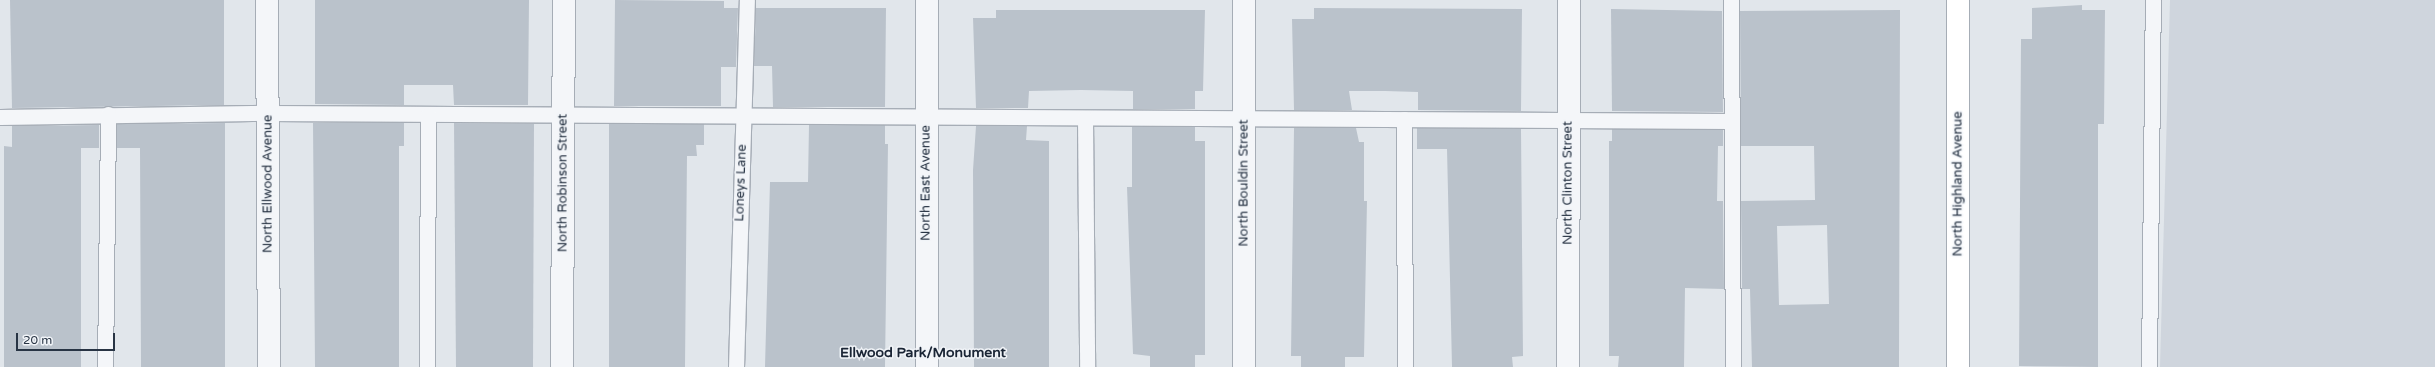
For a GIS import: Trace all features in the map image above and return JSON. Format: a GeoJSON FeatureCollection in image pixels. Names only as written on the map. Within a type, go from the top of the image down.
{"type":"FeatureCollection","features":[{"type":"Feature","properties":{"kind":"main road","name":"North Highland Avenue"},"geometry":{"type":"LineString","coordinates":[[1958,0],[1958,367]]}},
{"type":"Feature","properties":{"kind":"street","name":"North Ellwood Avenue"},"geometry":{"type":"LineString","coordinates":[[267,0],[269,367]]}},
{"type":"Feature","properties":{"kind":"street","name":"North Robinson Street"},"geometry":{"type":"LineString","coordinates":[[562,367],[564,0]]}},
{"type":"Feature","properties":{"kind":"street","name":"North East Avenue"},"geometry":{"type":"LineString","coordinates":[[926,367],[927,0]]}},
{"type":"Feature","properties":{"kind":"street","name":"North Bouldin Street"},"geometry":{"type":"LineString","coordinates":[[1244,0],[1244,367]]}},
{"type":"Feature","properties":{"kind":"street","name":"North Clinton Street"},"geometry":{"type":"LineString","coordinates":[[1568,367],[1569,0]]}},
{"type":"Feature","properties":{"kind":"lane","name":"Loneys Lane"},"geometry":{"type":"LineString","coordinates":[[736,367],[747,0]]}},
{"type":"Feature","properties":{"kind":"lane"},"geometry":{"type":"LineString","coordinates":[[1731,0],[1729,121],[1733,367]]}},
{"type":"Feature","properties":{"kind":"lane"},"geometry":{"type":"LineString","coordinates":[[2149,367],[2153,0]]}},
{"type":"Feature","properties":{"kind":"lane"},"geometry":{"type":"LineString","coordinates":[[0,117],[108,114],[268,113],[563,116],[1729,121]]}},
{"type":"Feature","properties":{"kind":"lane"},"geometry":{"type":"LineString","coordinates":[[105,367],[108,114]]}},
{"type":"Feature","properties":{"kind":"lane"},"geometry":{"type":"LineString","coordinates":[[427,367],[428,115]]}},
{"type":"Feature","properties":{"kind":"lane"},"geometry":{"type":"LineString","coordinates":[[1085,118],[1087,367]]}},
{"type":"Feature","properties":{"kind":"lane"},"geometry":{"type":"LineString","coordinates":[[1404,119],[1406,367]]}},
{"type":"Feature","properties":{"kind":"shaded area"},"geometry":{"type":"Polygon","coordinates":[[[2170,0],[2435,0],[2435,367],[2160,367],[2170,0]]]}},
{"type":"Feature","properties":{"kind":"building"},"geometry":{"type":"Polygon","coordinates":[[[10,0],[224,0],[224,105],[12,108],[10,0]]]}},
{"type":"Feature","properties":{"kind":"building"},"geometry":{"type":"Polygon","coordinates":[[[315,0],[529,0],[528,105],[454,105],[453,85],[404,85],[404,105],[315,104],[315,0]]]}},
{"type":"Feature","properties":{"kind":"building"},"geometry":{"type":"Polygon","coordinates":[[[615,0],[724,1],[724,8],[738,8],[736,67],[721,67],[721,106],[614,106],[615,0]]]}},
{"type":"Feature","properties":{"kind":"building"},"geometry":{"type":"Polygon","coordinates":[[[2082,5],[2082,10],[2105,10],[2104,124],[2098,124],[2098,367],[2019,366],[2021,39],[2032,39],[2032,8],[2082,5]]]}},
{"type":"Feature","properties":{"kind":"building"},"geometry":{"type":"Polygon","coordinates":[[[756,8],[886,8],[885,107],[773,107],[772,66],[754,66],[756,8]]]}},
{"type":"Feature","properties":{"kind":"building"},"geometry":{"type":"Polygon","coordinates":[[[1314,8],[1522,9],[1521,111],[1418,110],[1418,92],[1385,91],[1349,91],[1352,110],[1294,110],[1292,19],[1314,19],[1314,8]]]}},
{"type":"Feature","properties":{"kind":"building"},"geometry":{"type":"Polygon","coordinates":[[[1611,9],[1722,11],[1723,112],[1612,111],[1611,9]]]}},
{"type":"Feature","properties":{"kind":"building"},"geometry":{"type":"Polygon","coordinates":[[[996,10],[1205,10],[1203,91],[1195,91],[1195,109],[1133,109],[1133,91],[1081,90],[1029,91],[1028,108],[976,108],[973,18],[996,18],[996,10]]]}},
{"type":"Feature","properties":{"kind":"building"},"geometry":{"type":"Polygon","coordinates":[[[1900,10],[1899,367],[1752,367],[1750,289],[1742,289],[1741,201],[1815,200],[1814,146],[1741,146],[1740,11],[1900,10]],[[1827,225],[1777,226],[1779,305],[1829,304],[1827,225]]]}},
{"type":"Feature","properties":{"kind":"building"},"geometry":{"type":"Polygon","coordinates":[[[225,123],[225,367],[141,367],[140,148],[117,148],[117,124],[225,123]]]}},
{"type":"Feature","properties":{"kind":"building"},"geometry":{"type":"Polygon","coordinates":[[[313,123],[404,123],[404,146],[399,146],[399,367],[315,367],[313,123]]]}},
{"type":"Feature","properties":{"kind":"building"},"geometry":{"type":"Polygon","coordinates":[[[454,123],[534,124],[533,367],[456,367],[454,123]]]}},
{"type":"Feature","properties":{"kind":"building"},"geometry":{"type":"Polygon","coordinates":[[[609,124],[704,124],[704,145],[696,145],[697,156],[687,156],[685,367],[609,367],[609,124]]]}},
{"type":"Feature","properties":{"kind":"building"},"geometry":{"type":"Polygon","coordinates":[[[99,125],[99,148],[81,148],[81,367],[4,367],[4,146],[12,147],[12,126],[99,125]]]}},
{"type":"Feature","properties":{"kind":"building"},"geometry":{"type":"Polygon","coordinates":[[[809,125],[885,125],[885,144],[888,144],[885,367],[765,367],[770,182],[808,182],[809,125]]]}},
{"type":"Feature","properties":{"kind":"building"},"geometry":{"type":"Polygon","coordinates":[[[976,126],[1027,126],[1026,140],[1049,141],[1049,367],[974,367],[973,170],[976,126]]]}},
{"type":"Feature","properties":{"kind":"building"},"geometry":{"type":"Polygon","coordinates":[[[1132,127],[1195,127],[1195,141],[1205,141],[1205,355],[1195,355],[1195,367],[1150,367],[1150,356],[1133,354],[1127,187],[1132,187],[1132,127]]]}},
{"type":"Feature","properties":{"kind":"building"},"geometry":{"type":"Polygon","coordinates":[[[1294,128],[1356,128],[1359,142],[1364,142],[1364,201],[1367,201],[1364,357],[1345,357],[1345,367],[1301,367],[1301,356],[1291,356],[1294,128]]]}},
{"type":"Feature","properties":{"kind":"building"},"geometry":{"type":"Polygon","coordinates":[[[1417,128],[1521,129],[1523,356],[1512,357],[1513,367],[1452,367],[1447,149],[1417,149],[1417,128]]]}},
{"type":"Feature","properties":{"kind":"building"},"geometry":{"type":"Polygon","coordinates":[[[1612,129],[1723,130],[1723,146],[1718,146],[1717,201],[1723,201],[1724,289],[1685,288],[1684,367],[1618,367],[1619,356],[1609,356],[1609,141],[1612,141],[1612,129]]]}},
{"type":"Feature","properties":{"kind":"district","name":"Ellwood Park/Monument"},"geometry":{"type":"Point","coordinates":[923,353]}}]}
